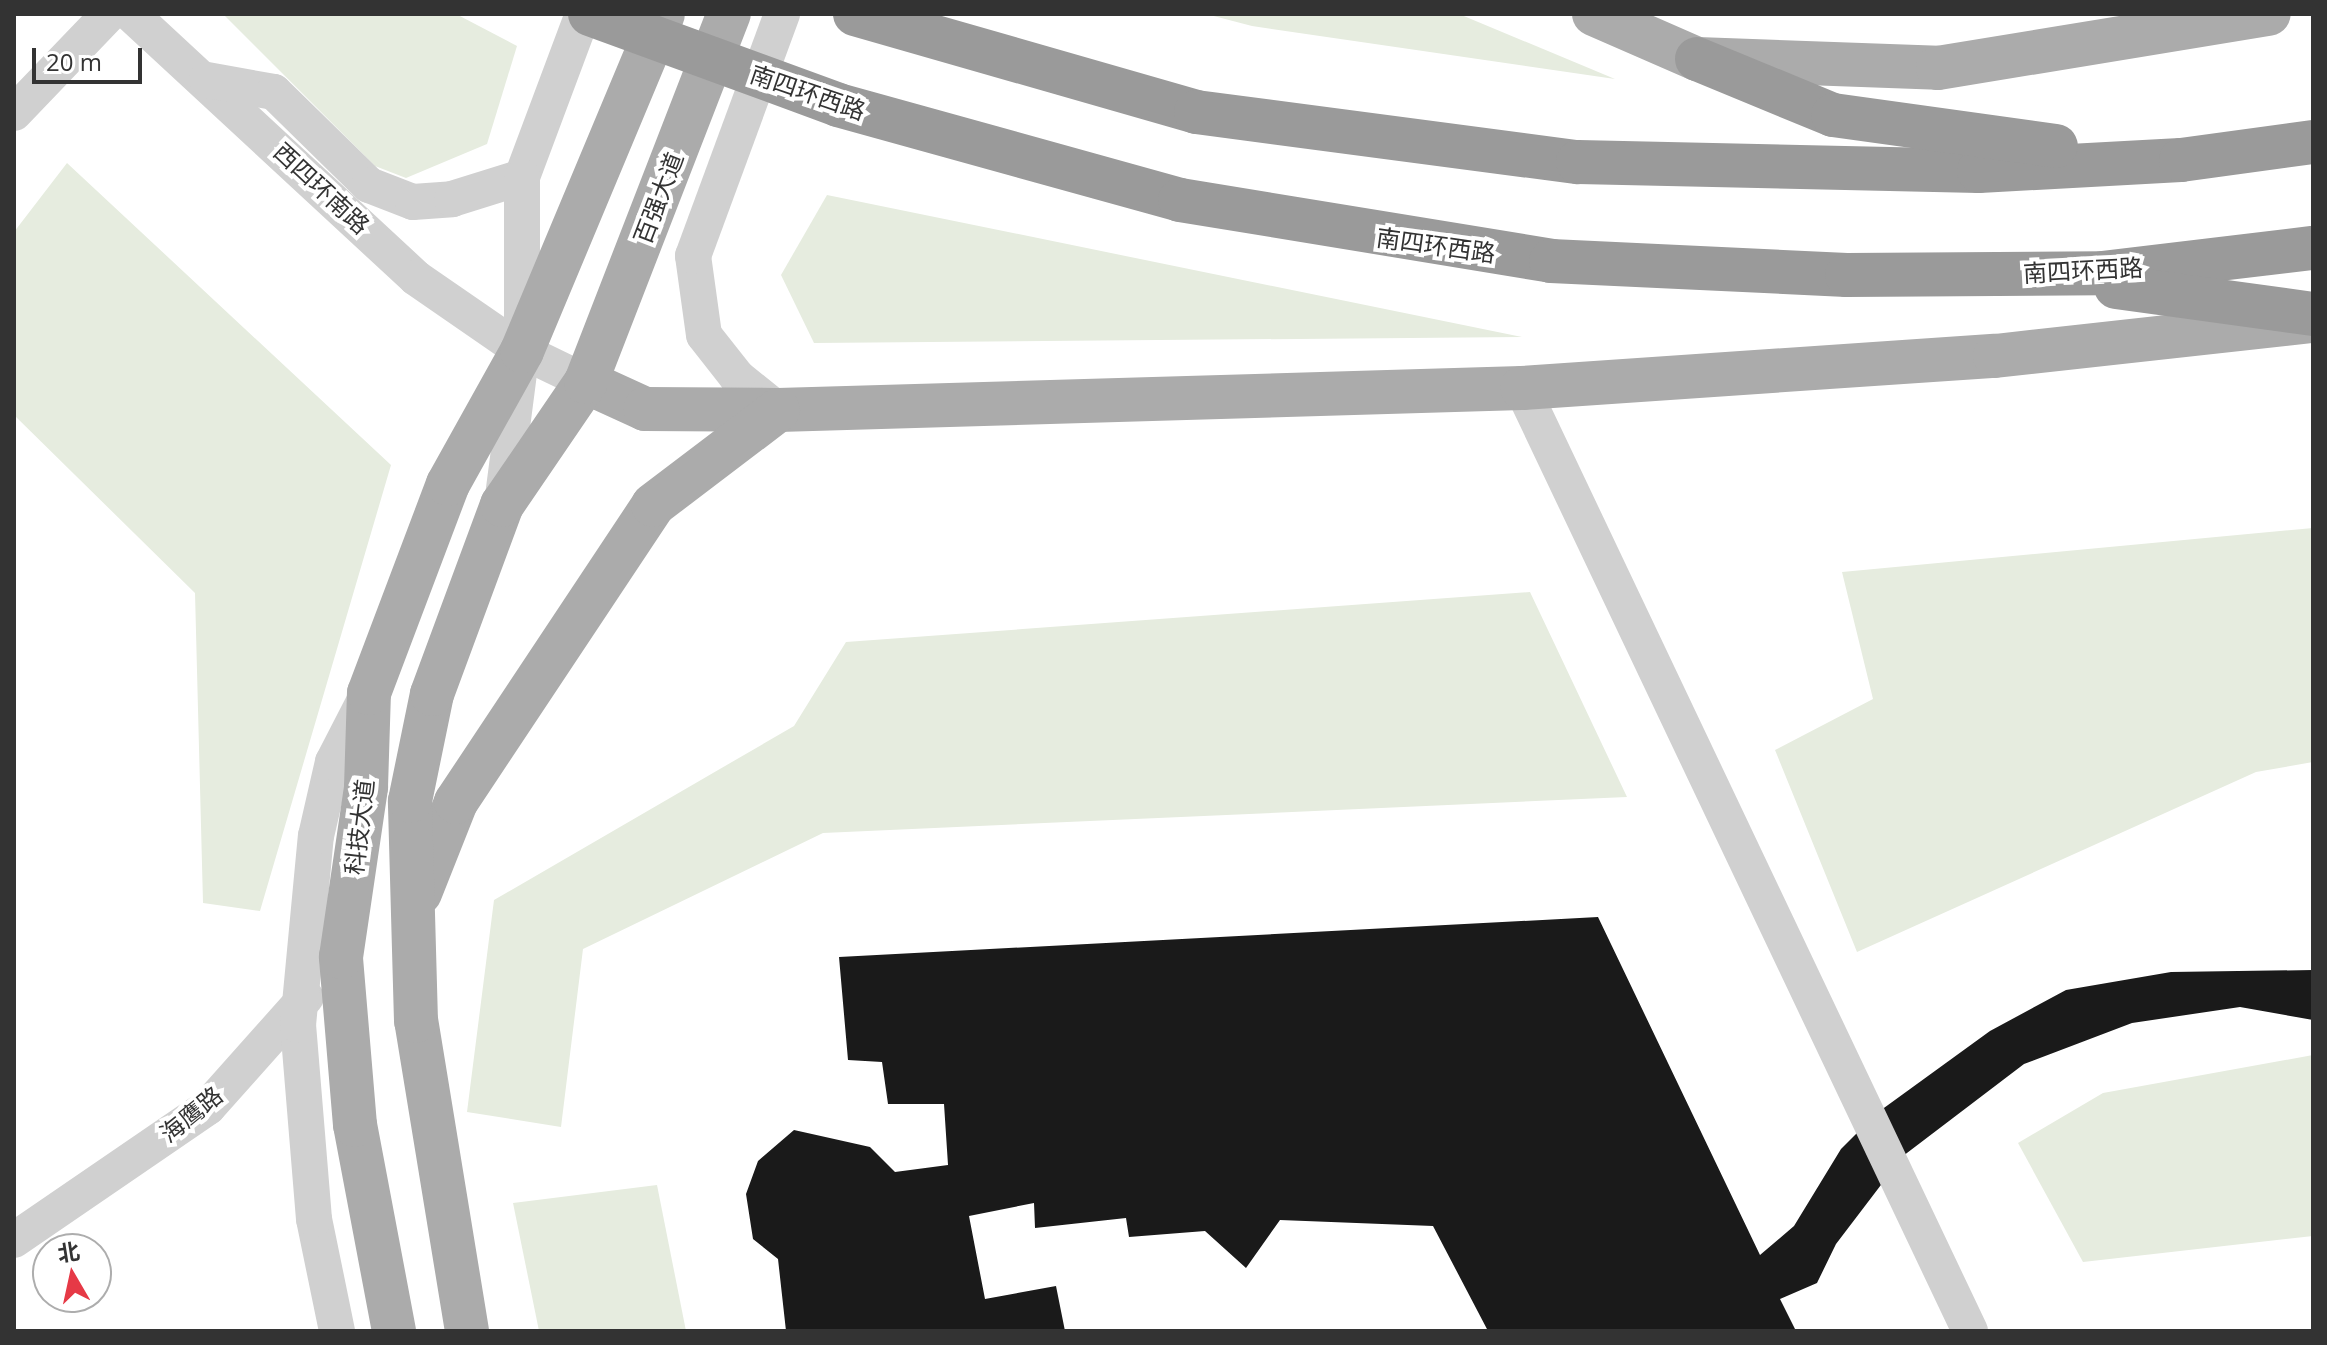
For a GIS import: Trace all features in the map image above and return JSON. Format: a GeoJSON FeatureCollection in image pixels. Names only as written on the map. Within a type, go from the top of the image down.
{"type":"FeatureCollection","features":[{"type":"Feature","properties":{"kind":"highway","name":"南四环西路"},"geometry":{"type":"LineString","coordinates":[[590,14],[838,105],[1180,200],[1371,236],[1551,261],[2015,274],[2102,273],[2313,248]]}},
{"type":"Feature","properties":{"kind":"highway"},"geometry":{"type":"LineString","coordinates":[[862,17],[1196,112],[1578,162],[1979,171],[2181,160],[2313,142]]}},
{"type":"Feature","properties":{"kind":"highway"},"geometry":{"type":"LineString","coordinates":[[1697,59],[1833,115],[2181,160]]}},
{"type":"Feature","properties":{"kind":"highway"},"geometry":{"type":"LineString","coordinates":[[2015,274],[2313,314]]}},
{"type":"Feature","properties":{"kind":"main road"},"geometry":{"type":"LineString","coordinates":[[522,351],[663,14]]}},
{"type":"Feature","properties":{"kind":"main road","name":"百强大道"},"geometry":{"type":"LineString","coordinates":[[586,382],[729,14]]}},
{"type":"Feature","properties":{"kind":"main road"},"geometry":{"type":"LineString","coordinates":[[1594,14],[1697,59],[1938,68],[2269,14]]}},
{"type":"Feature","properties":{"kind":"main road"},"geometry":{"type":"LineString","coordinates":[[586,382],[645,409],[778,410],[1522,388],[1995,356],[2313,321]]}},
{"type":"Feature","properties":{"kind":"main road","name":"科技大道"},"geometry":{"type":"LineString","coordinates":[[394,1331],[355,1125],[341,957],[366,787],[369,693],[448,484],[522,351]]}},
{"type":"Feature","properties":{"kind":"main road","name":"科技大道"},"geometry":{"type":"LineString","coordinates":[[467,1331],[429,1129],[413,910],[410,801],[432,694],[502,505],[586,382]]}},
{"type":"Feature","properties":{"kind":"main road"},"geometry":{"type":"LineString","coordinates":[[413,910],[456,802],[653,505],[778,410]]}},
{"type":"Feature","properties":{"kind":"street"},"geometry":{"type":"LineString","coordinates":[[14,113],[109,14]]}},
{"type":"Feature","properties":{"kind":"street","name":"西四环南路"},"geometry":{"type":"LineString","coordinates":[[131,14],[207,80],[416,278],[522,351],[586,382]]}},
{"type":"Feature","properties":{"kind":"street"},"geometry":{"type":"LineString","coordinates":[[502,505],[522,351],[522,177],[583,14]]}},
{"type":"Feature","properties":{"kind":"street"},"geometry":{"type":"LineString","coordinates":[[778,410],[737,377],[704,335],[693,256],[782,14]]}},
{"type":"Feature","properties":{"kind":"street"},"geometry":{"type":"LineString","coordinates":[[207,80],[274,92],[369,185],[413,202],[452,199],[522,177]]}},
{"type":"Feature","properties":{"kind":"street"},"geometry":{"type":"LineString","coordinates":[[1522,388],[1970,1331]]}},
{"type":"Feature","properties":{"kind":"street"},"geometry":{"type":"LineString","coordinates":[[337,1331],[314,1219],[301,1002],[316,836],[333,762],[369,693]]}},
{"type":"Feature","properties":{"kind":"street","name":"海鹰路"},"geometry":{"type":"LineString","coordinates":[[14,1240],[208,1107],[341,957]]}},
{"type":"Feature","properties":{"kind":"shaded area"},"geometry":{"type":"Polygon","coordinates":[[[223,14],[456,14],[517,46],[487,144],[406,178],[375,166],[223,14]]]}},
{"type":"Feature","properties":{"kind":"shaded area"},"geometry":{"type":"Polygon","coordinates":[[[1206,14],[1459,14],[1615,79],[1252,26],[1206,14]]]}},
{"type":"Feature","properties":{"kind":"shaded area"},"geometry":{"type":"Polygon","coordinates":[[[67,163],[391,465],[260,911],[203,903],[195,593],[14,415],[14,232],[67,163]]]}},
{"type":"Feature","properties":{"kind":"shaded area"},"geometry":{"type":"Polygon","coordinates":[[[827,195],[1522,337],[814,343],[781,275],[827,195]]]}},
{"type":"Feature","properties":{"kind":"shaded area"},"geometry":{"type":"Polygon","coordinates":[[[2313,528],[2313,762],[2256,772],[1857,952],[1775,750],[1873,699],[1842,572],[2313,528]]]}},
{"type":"Feature","properties":{"kind":"shaded area"},"geometry":{"type":"Polygon","coordinates":[[[1530,592],[1627,797],[823,833],[583,949],[561,1127],[467,1112],[494,900],[794,726],[846,642],[1530,592]]]}},
{"type":"Feature","properties":{"kind":"shaded area"},"geometry":{"type":"Polygon","coordinates":[[[2313,1055],[2313,1236],[2083,1262],[2018,1143],[2103,1093],[2313,1055]]]}},
{"type":"Feature","properties":{"kind":"shaded area"},"geometry":{"type":"Polygon","coordinates":[[[657,1185],[686,1331],[539,1331],[513,1203],[657,1185]]]}},
{"type":"Feature","properties":{"kind":"building"},"geometry":{"type":"Polygon","coordinates":[[[1598,917],[1760,1255],[1794,1226],[1841,1149],[1877,1113],[1990,1031],[2066,990],[2171,972],[2313,970],[2313,1020],[2240,1007],[2132,1023],[2024,1064],[1903,1156],[1836,1244],[1817,1283],[1780,1299],[1796,1331],[1488,1331],[1433,1226],[1280,1220],[1246,1268],[1205,1231],[1129,1237],[1126,1218],[1035,1228],[1034,1203],[969,1216],[985,1299],[1056,1286],[1065,1331],[786,1331],[778,1259],[753,1239],[746,1194],[758,1161],[794,1130],[870,1147],[895,1172],[948,1165],[944,1104],[888,1104],[882,1062],[848,1060],[839,957],[1598,917]]]}}]}
